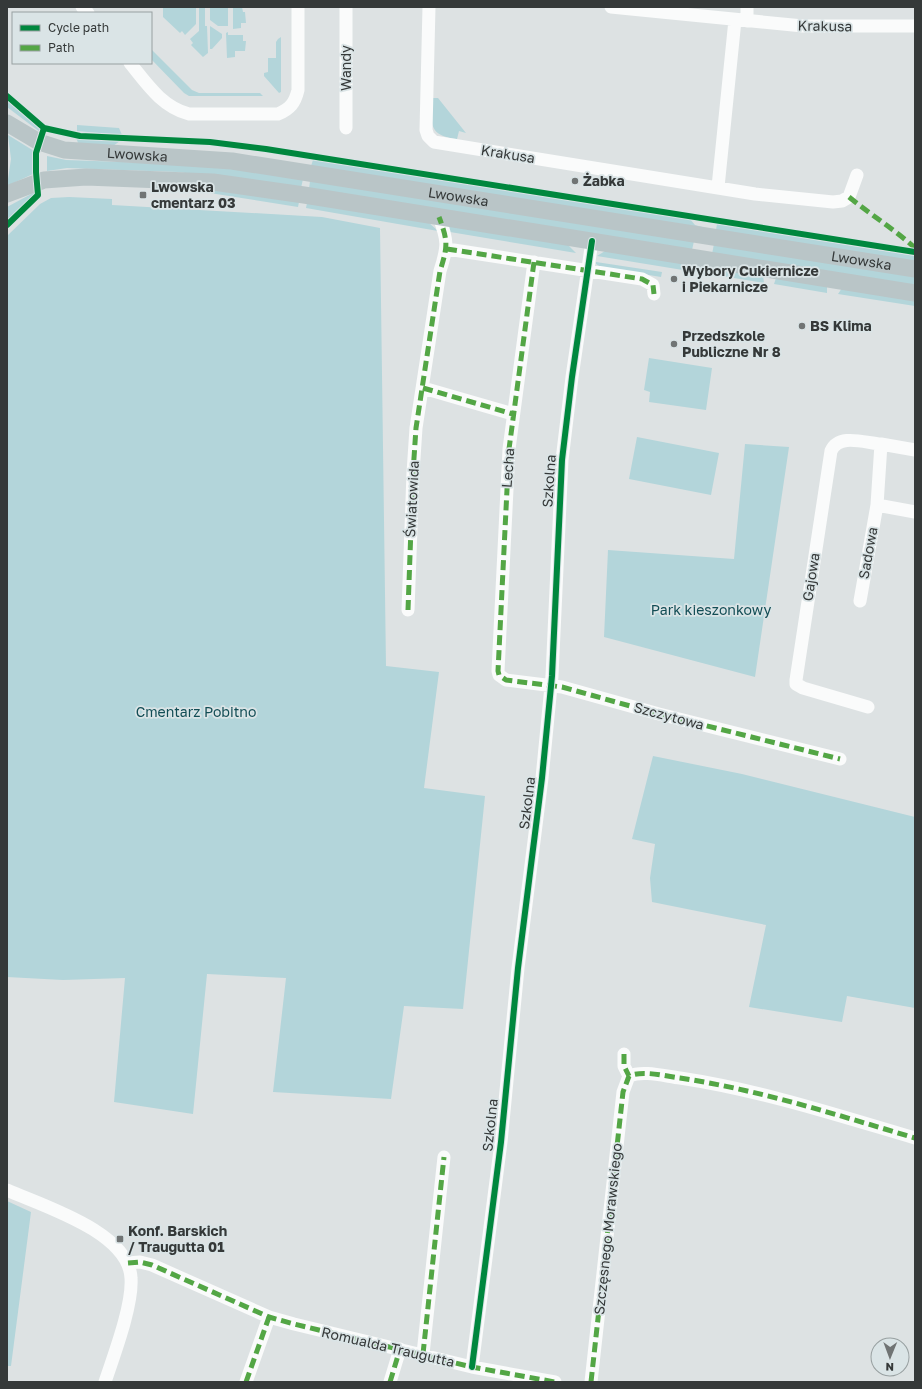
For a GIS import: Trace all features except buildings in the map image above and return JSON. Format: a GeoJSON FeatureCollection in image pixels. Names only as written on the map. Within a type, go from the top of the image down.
{"type":"FeatureCollection","features":[{"type":"Feature","properties":{"kind":"main road","name":"Lwowska"},"geometry":{"type":"LineString","coordinates":[[7,123],[39,142],[58,149],[232,161],[915,270]]}},
{"type":"Feature","properties":{"kind":"main road","name":"Lwowska"},"geometry":{"type":"LineString","coordinates":[[7,194],[37,182],[64,177],[187,180],[240,185],[915,293]]}},
{"type":"Feature","properties":{"kind":"street"},"geometry":{"type":"LineString","coordinates":[[131,64],[166,104],[179,111],[190,114],[278,114],[290,107],[296,100],[298,90],[298,7]]}},
{"type":"Feature","properties":{"kind":"street","name":"Wandy"},"geometry":{"type":"LineString","coordinates":[[346,7],[346,128]]}},
{"type":"Feature","properties":{"kind":"street","name":"Krakusa"},"geometry":{"type":"LineString","coordinates":[[429,7],[426,130],[428,136],[434,142],[755,194],[833,202],[842,201],[849,197],[857,175]]}},
{"type":"Feature","properties":{"kind":"street","name":"Krakusa"},"geometry":{"type":"LineString","coordinates":[[611,7],[814,27],[915,26]]}},
{"type":"Feature","properties":{"kind":"street"},"geometry":{"type":"LineString","coordinates":[[718,187],[741,20],[747,7]]}},
{"type":"Feature","properties":{"kind":"street","name":"Światowida"},"geometry":{"type":"LineString","coordinates":[[408,610],[414,461],[440,271],[447,249],[446,235],[439,217]]}},
{"type":"Feature","properties":{"kind":"street","name":"Szkolna"},"geometry":{"type":"LineString","coordinates":[[472,1367],[501,1135],[518,968],[541,784],[552,676],[562,460],[592,241]]}},
{"type":"Feature","properties":{"kind":"street"},"geometry":{"type":"LineString","coordinates":[[447,249],[642,279],[653,285],[654,294]]}},
{"type":"Feature","properties":{"kind":"street","name":"Lecha"},"geometry":{"type":"LineString","coordinates":[[499,675],[498,638],[506,488],[513,414],[534,262]]}},
{"type":"Feature","properties":{"kind":"street"},"geometry":{"type":"LineString","coordinates":[[423,388],[513,414]]}},
{"type":"Feature","properties":{"kind":"street","name":"Gajowa"},"geometry":{"type":"LineString","coordinates":[[868,707],[803,688],[796,684],[796,680],[831,451],[837,442],[842,440],[881,444]]}},
{"type":"Feature","properties":{"kind":"street"},"geometry":{"type":"LineString","coordinates":[[881,444],[915,450]]}},
{"type":"Feature","properties":{"kind":"street","name":"Sadowa"},"geometry":{"type":"LineString","coordinates":[[860,601],[877,505],[881,444]]}},
{"type":"Feature","properties":{"kind":"street"},"geometry":{"type":"LineString","coordinates":[[877,505],[915,512]]}},
{"type":"Feature","properties":{"kind":"street","name":"Szczytowa"},"geometry":{"type":"LineString","coordinates":[[499,675],[506,680],[550,685],[840,759]]}},
{"type":"Feature","properties":{"kind":"street"},"geometry":{"type":"LineString","coordinates":[[624,1054],[624,1066],[629,1076],[638,1074],[666,1076],[756,1092],[807,1105],[915,1138]]}},
{"type":"Feature","properties":{"kind":"street","name":"Szczęsnego Morawskiego"},"geometry":{"type":"LineString","coordinates":[[591,1382],[623,1092],[629,1076]]}},
{"type":"Feature","properties":{"kind":"street"},"geometry":{"type":"LineString","coordinates":[[423,1354],[444,1157]]}},
{"type":"Feature","properties":{"kind":"street"},"geometry":{"type":"LineString","coordinates":[[7,1190],[98,1232],[115,1244],[128,1263],[131,1278],[129,1299],[106,1382]]}},
{"type":"Feature","properties":{"kind":"street","name":"Romualda Traugutta"},"geometry":{"type":"LineString","coordinates":[[128,1263],[140,1262],[152,1265],[269,1317],[472,1367],[556,1382]]}},
{"type":"Feature","properties":{"kind":"street"},"geometry":{"type":"LineString","coordinates":[[246,1382],[269,1317]]}},
{"type":"Feature","properties":{"kind":"street"},"geometry":{"type":"LineString","coordinates":[[390,1382],[400,1349]]}},
{"type":"Feature","properties":{"kind":"green space"},"geometry":{"type":"Polygon","coordinates":[[[163,7],[195,7],[196,24],[185,35],[182,31],[180,33],[163,17],[163,7]]]}},
{"type":"Feature","properties":{"kind":"green space"},"geometry":{"type":"Polygon","coordinates":[[[205,7],[205,26],[207,26],[208,53],[203,57],[191,45],[193,43],[190,39],[199,31],[199,8],[205,7]]]}},
{"type":"Feature","properties":{"kind":"green space"},"geometry":{"type":"Polygon","coordinates":[[[210,7],[228,7],[228,26],[218,26],[210,20],[210,7]]]}},
{"type":"Feature","properties":{"kind":"green space"},"geometry":{"type":"Polygon","coordinates":[[[233,7],[242,7],[243,12],[245,12],[246,23],[241,23],[241,28],[233,29],[233,7]]]}},
{"type":"Feature","properties":{"kind":"green space"},"geometry":{"type":"Polygon","coordinates":[[[210,26],[222,34],[222,38],[212,49],[210,49],[210,26]]]}},
{"type":"Feature","properties":{"kind":"green space"},"geometry":{"type":"Polygon","coordinates":[[[228,32],[228,35],[243,35],[243,41],[246,41],[245,51],[235,51],[235,57],[227,58],[226,33],[228,32]]]}},
{"type":"Feature","properties":{"kind":"green space"},"geometry":{"type":"Polygon","coordinates":[[[281,37],[281,92],[279,93],[264,76],[264,73],[268,72],[268,58],[276,58],[276,42],[281,37]]]}},
{"type":"Feature","properties":{"kind":"green space"},"geometry":{"type":"Polygon","coordinates":[[[152,50],[192,90],[199,93],[260,93],[263,96],[189,96],[184,93],[152,60],[152,50]]]}},
{"type":"Feature","properties":{"kind":"green space"},"geometry":{"type":"Polygon","coordinates":[[[431,98],[438,98],[466,133],[459,131],[457,139],[441,135],[436,131],[433,127],[431,115],[431,98]]]}},
{"type":"Feature","properties":{"kind":"green space"},"geometry":{"type":"Polygon","coordinates":[[[7,99],[40,128],[40,132],[7,107],[7,99]]]}},
{"type":"Feature","properties":{"kind":"green space"},"geometry":{"type":"Polygon","coordinates":[[[77,125],[119,128],[122,135],[77,131],[77,125]]]}},
{"type":"Feature","properties":{"kind":"green space"},"geometry":{"type":"Polygon","coordinates":[[[8,135],[34,151],[33,174],[7,186],[11,159],[8,135]]]}},
{"type":"Feature","properties":{"kind":"green space"},"geometry":{"type":"Polygon","coordinates":[[[76,137],[120,141],[113,146],[78,143],[76,137]]]}},
{"type":"Feature","properties":{"kind":"green space"},"geometry":{"type":"Polygon","coordinates":[[[47,156],[66,160],[207,165],[303,179],[301,188],[178,172],[67,168],[47,171],[47,156]]]}},
{"type":"Feature","properties":{"kind":"green space"},"geometry":{"type":"Polygon","coordinates":[[[313,160],[690,219],[695,225],[706,228],[311,166],[313,160]]]}},
{"type":"Feature","properties":{"kind":"green space"},"geometry":{"type":"Polygon","coordinates":[[[310,181],[694,241],[692,250],[309,189],[310,181]]]}},
{"type":"Feature","properties":{"kind":"green space"},"geometry":{"type":"Polygon","coordinates":[[[197,188],[299,202],[298,207],[197,191],[197,188]]]}},
{"type":"Feature","properties":{"kind":"green space"},"geometry":{"type":"Polygon","coordinates":[[[35,192],[36,196],[7,223],[7,207],[35,192]]]}},
{"type":"Feature","properties":{"kind":"green space","name":"Cmentarz Pobitno"},"geometry":{"type":"Polygon","coordinates":[[[69,197],[112,199],[112,205],[322,217],[380,228],[386,666],[439,672],[424,788],[485,796],[463,1009],[404,1006],[391,1099],[273,1092],[286,978],[207,974],[193,1114],[114,1102],[125,978],[63,980],[7,977],[7,236],[40,204],[51,198],[69,197]]]}},
{"type":"Feature","properties":{"kind":"green space"},"geometry":{"type":"Polygon","coordinates":[[[307,203],[428,222],[438,231],[306,208],[307,203]]]}},
{"type":"Feature","properties":{"kind":"green space"},"geometry":{"type":"Polygon","coordinates":[[[717,224],[915,256],[915,262],[716,230],[717,224]]]}},
{"type":"Feature","properties":{"kind":"green space"},"geometry":{"type":"Polygon","coordinates":[[[449,226],[568,245],[576,253],[450,232],[449,226]]]}},
{"type":"Feature","properties":{"kind":"green space"},"geometry":{"type":"Polygon","coordinates":[[[714,244],[915,277],[915,285],[712,254],[714,244]]]}},
{"type":"Feature","properties":{"kind":"green space"},"geometry":{"type":"Polygon","coordinates":[[[605,251],[690,264],[689,271],[597,256],[605,251]]]}},
{"type":"Feature","properties":{"kind":"green space"},"geometry":{"type":"Polygon","coordinates":[[[596,262],[662,272],[661,277],[601,267],[596,264],[596,262]]]}},
{"type":"Feature","properties":{"kind":"green space"},"geometry":{"type":"Polygon","coordinates":[[[699,265],[763,275],[764,283],[710,274],[706,269],[699,268],[699,265]]]}},
{"type":"Feature","properties":{"kind":"green space"},"geometry":{"type":"Polygon","coordinates":[[[776,278],[827,286],[827,293],[774,284],[776,278]]]}},
{"type":"Feature","properties":{"kind":"green space"},"geometry":{"type":"Polygon","coordinates":[[[842,288],[915,300],[915,306],[838,294],[842,288]]]}},
{"type":"Feature","properties":{"kind":"green space"},"geometry":{"type":"Polygon","coordinates":[[[649,358],[712,368],[706,410],[649,402],[650,392],[644,390],[649,358]]]}},
{"type":"Feature","properties":{"kind":"green space"},"geometry":{"type":"Polygon","coordinates":[[[637,437],[719,453],[711,495],[629,479],[637,437]]]}},
{"type":"Feature","properties":{"kind":"green space","name":"Park kieszonkowy"},"geometry":{"type":"Polygon","coordinates":[[[745,444],[789,447],[755,677],[604,637],[608,550],[734,559],[745,444]]]}},
{"type":"Feature","properties":{"kind":"green space"},"geometry":{"type":"Polygon","coordinates":[[[653,756],[742,774],[915,817],[915,1008],[847,996],[842,1022],[749,1007],[766,925],[652,902],[650,878],[655,844],[632,839],[653,756]]]}},
{"type":"Feature","properties":{"kind":"green space"},"geometry":{"type":"Polygon","coordinates":[[[7,1201],[31,1212],[11,1366],[7,1366],[7,1201]]]}},
{"type":"Feature","properties":{"kind":"marked path"},"geometry":{"type":"LineString","coordinates":[[849,197],[915,248]]}},
{"type":"Feature","properties":{"kind":"marked path"},"geometry":{"type":"LineString","coordinates":[[408,610],[416,428],[440,271],[446,249],[444,232],[439,217]]}},
{"type":"Feature","properties":{"kind":"marked path"},"geometry":{"type":"LineString","coordinates":[[447,249],[642,279],[653,285],[654,294]]}},
{"type":"Feature","properties":{"kind":"marked path"},"geometry":{"type":"LineString","coordinates":[[534,262],[509,449],[499,675],[506,680],[562,687],[659,714],[840,759]]}},
{"type":"Feature","properties":{"kind":"marked path"},"geometry":{"type":"LineString","coordinates":[[423,388],[513,414]]}},
{"type":"Feature","properties":{"kind":"marked path"},"geometry":{"type":"LineString","coordinates":[[624,1054],[624,1066],[629,1076]]}},
{"type":"Feature","properties":{"kind":"marked path"},"geometry":{"type":"LineString","coordinates":[[591,1382],[623,1092],[629,1076],[635,1074],[654,1074],[740,1089],[827,1112],[915,1138]]}},
{"type":"Feature","properties":{"kind":"marked path"},"geometry":{"type":"LineString","coordinates":[[423,1354],[444,1157]]}},
{"type":"Feature","properties":{"kind":"marked path"},"geometry":{"type":"LineString","coordinates":[[128,1263],[140,1262],[152,1265],[269,1317],[294,1324],[472,1367],[555,1382]]}},
{"type":"Feature","properties":{"kind":"marked path"},"geometry":{"type":"LineString","coordinates":[[246,1382],[269,1317]]}},
{"type":"Feature","properties":{"kind":"marked path"},"geometry":{"type":"LineString","coordinates":[[390,1382],[400,1349]]}},
{"type":"Feature","properties":{"kind":"cycle path"},"geometry":{"type":"LineString","coordinates":[[7,96],[44,128],[36,153],[38,195],[7,225]]}},
{"type":"Feature","properties":{"kind":"cycle path"},"geometry":{"type":"LineString","coordinates":[[44,128],[80,136],[210,142],[266,149],[915,252]]}},
{"type":"Feature","properties":{"kind":"cycle path"},"geometry":{"type":"LineString","coordinates":[[472,1367],[501,1142],[518,968],[542,778],[552,676],[562,460],[572,377],[592,241]]}},
{"type":"Feature","properties":{"kind":"place","name":"Żabka"},"geometry":{"type":"Point","coordinates":[575,181]}},
{"type":"Feature","properties":{"kind":"place","name":"Lwowska cmentarz 03"},"geometry":{"type":"Point","coordinates":[143,195]}},
{"type":"Feature","properties":{"kind":"place","name":"Wybory Cukiernicze i Piekarnicze"},"geometry":{"type":"Point","coordinates":[674,279]}},
{"type":"Feature","properties":{"kind":"place","name":"BS Klima"},"geometry":{"type":"Point","coordinates":[802,326]}},
{"type":"Feature","properties":{"kind":"place","name":"Przedszkole Publiczne Nr 8"},"geometry":{"type":"Point","coordinates":[674,344]}},
{"type":"Feature","properties":{"kind":"place","name":"Konf. Barskich / Traugutta 01"},"geometry":{"type":"Point","coordinates":[120,1239]}}]}
